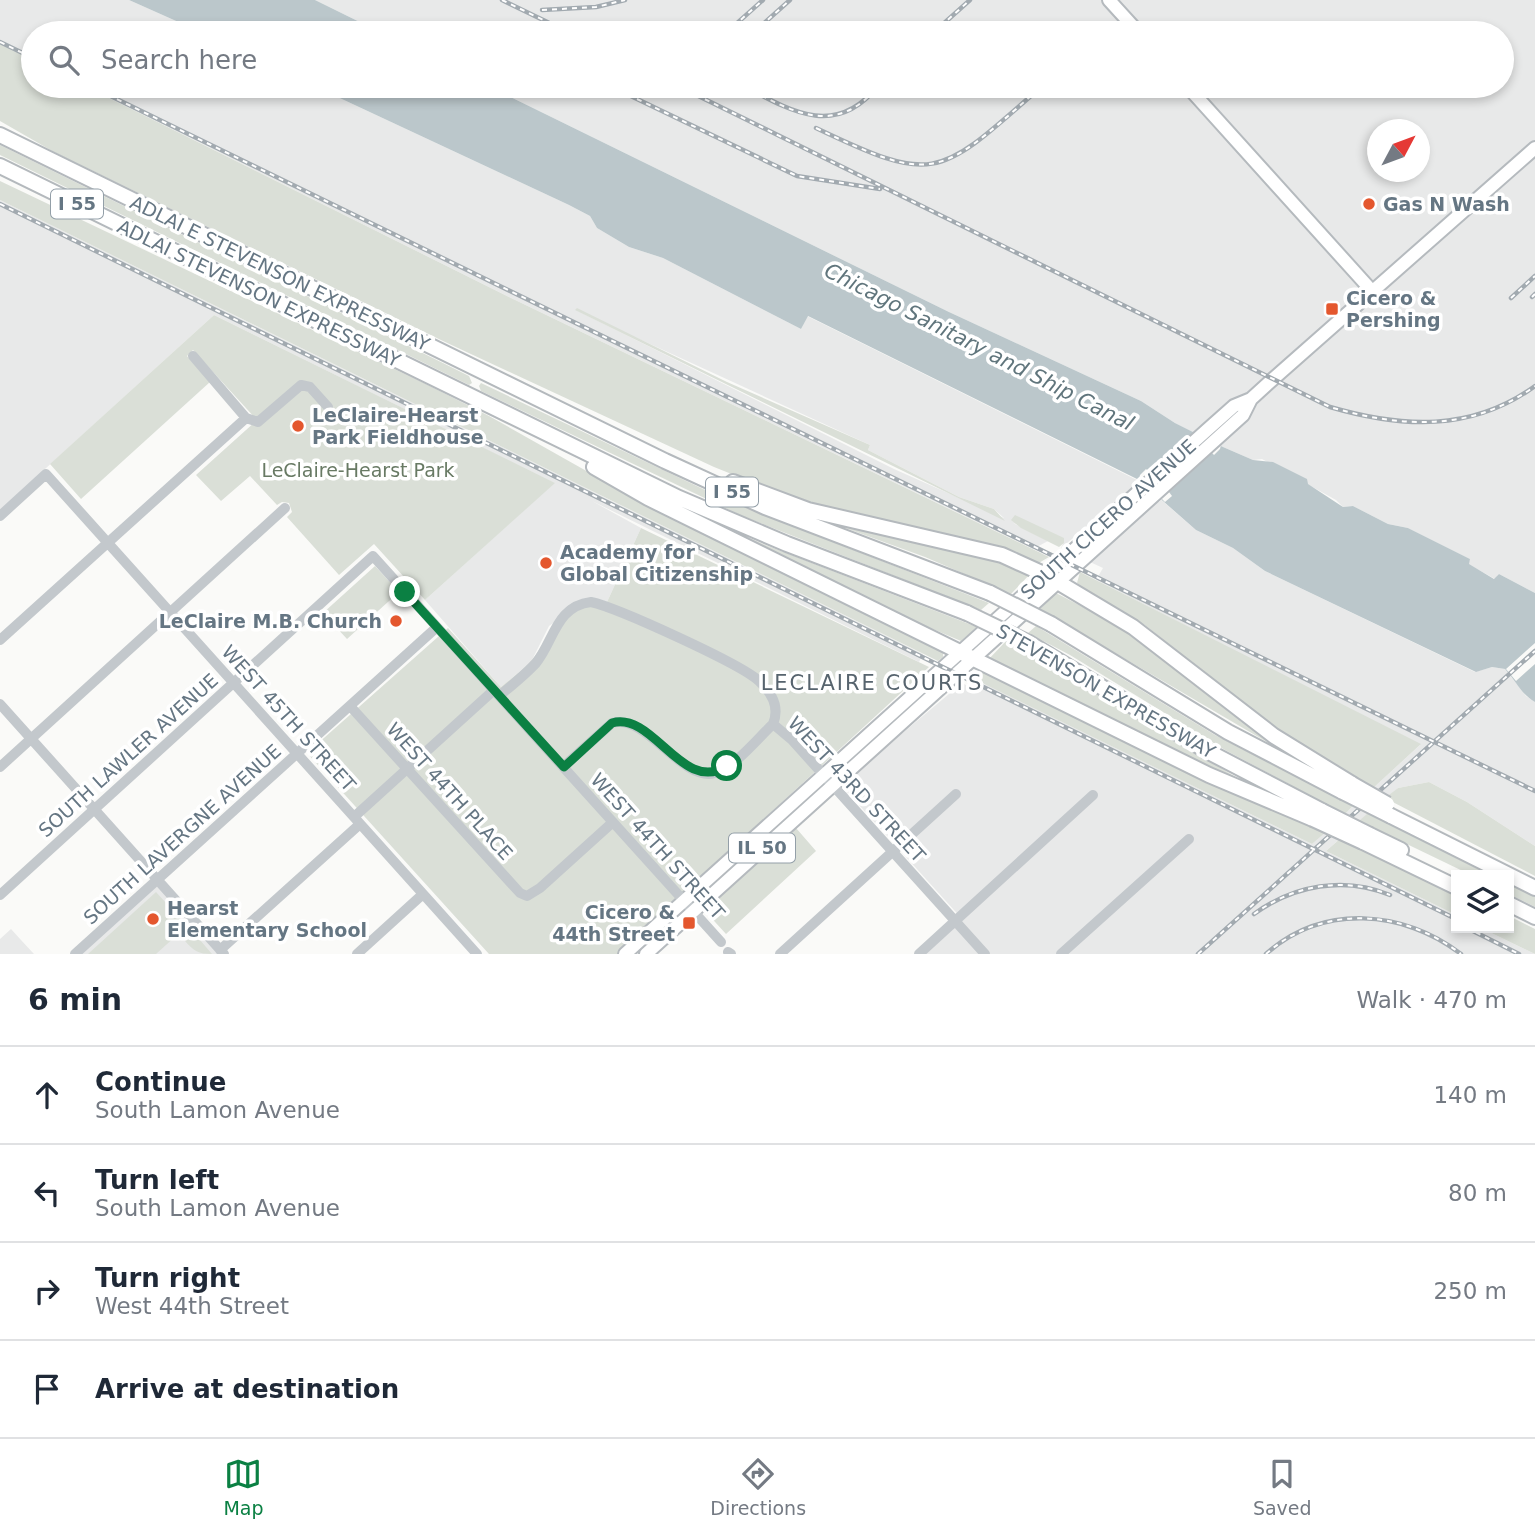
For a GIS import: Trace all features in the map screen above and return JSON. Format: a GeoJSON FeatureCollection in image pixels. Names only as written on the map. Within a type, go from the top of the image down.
{"type":"FeatureCollection","features":[{"type":"Feature","properties":{"kind":"highway"},"geometry":{"type":"LineString","coordinates":[[0,129],[40,155]]}},
{"type":"Feature","properties":{"kind":"highway","name":"I 55"},"geometry":{"type":"LineString","coordinates":[[0,135],[40,155]]}},
{"type":"Feature","properties":{"kind":"highway","name":"ADLAI E STEVENSON EXPRESSWAY"},"geometry":{"type":"LineString","coordinates":[[40,155],[482,373]]}},
{"type":"Feature","properties":{"kind":"highway","name":"ADLAI STEVENSON EXPRESSWAY"},"geometry":{"type":"LineString","coordinates":[[0,166],[518,420]]}},
{"type":"Feature","properties":{"kind":"highway"},"geometry":{"type":"LineString","coordinates":[[0,176],[92,219],[155,242]]}},
{"type":"Feature","properties":{"kind":"highway","name":"STEVENSON EXPRESSWAY"},"geometry":{"type":"LineString","coordinates":[[482,373],[765,507],[989,593],[1051,624],[1228,732],[1348,788],[1394,813],[1414,828],[1535,888]]}},
{"type":"Feature","properties":{"kind":"highway"},"geometry":{"type":"LineString","coordinates":[[523,393],[576,410],[717,476],[784,502],[978,548],[1052,579],[1133,627],[1274,736],[1348,788]]}},
{"type":"Feature","properties":{"kind":"highway"},"geometry":{"type":"LineString","coordinates":[[518,420],[648,498],[1209,775],[1318,815]]}},
{"type":"Feature","properties":{"kind":"highway","name":"STEVENSON EXPRESSWAY"},"geometry":{"type":"LineString","coordinates":[[518,420],[724,518],[967,613],[1029,643],[1318,815],[1451,876]]}},
{"type":"Feature","properties":{"kind":"highway"},"geometry":{"type":"LineString","coordinates":[[1366,839],[1451,884]]}},
{"type":"Feature","properties":{"kind":"highway"},"geometry":{"type":"LineString","coordinates":[[1514,907],[1535,919]]}},
{"type":"Feature","properties":{"kind":"highway"},"geometry":{"type":"LineString","coordinates":[[1514,913],[1535,919]]}},
{"type":"Feature","properties":{"kind":"main road"},"geometry":{"type":"LineString","coordinates":[[1109,0],[1128,21]]}},
{"type":"Feature","properties":{"kind":"main road"},"geometry":{"type":"LineString","coordinates":[[1197,98],[1372,291]]}},
{"type":"Feature","properties":{"kind":"main road","name":"SOUTH CICERO AVENUE"},"geometry":{"type":"LineString","coordinates":[[646,954],[975,658],[1052,579],[1211,434],[1234,406],[1251,400],[1535,148]]}},
{"type":"Feature","properties":{"kind":"main road","name":"SOUTH CICERO AVENUE"},"geometry":{"type":"LineString","coordinates":[[625,954],[961,651],[1052,579]]}},
{"type":"Feature","properties":{"kind":"street"},"geometry":{"type":"LineString","coordinates":[[193,356],[247,418],[258,422],[301,385],[310,387],[328,407]]}},
{"type":"Feature","properties":{"kind":"street"},"geometry":{"type":"LineString","coordinates":[[0,640],[247,418]]}},
{"type":"Feature","properties":{"kind":"street","name":"WEST 45TH STREET"},"geometry":{"type":"LineString","coordinates":[[0,516],[46,474],[477,954]]}},
{"type":"Feature","properties":{"kind":"street"},"geometry":{"type":"LineString","coordinates":[[0,766],[283,510]]}},
{"type":"Feature","properties":{"kind":"street","name":"WEST 44TH STREET"},"geometry":{"type":"LineString","coordinates":[[373,556],[721,942]]}},
{"type":"Feature","properties":{"kind":"street","name":"SOUTH LAWLER AVENUE"},"geometry":{"type":"LineString","coordinates":[[0,895],[373,556]]}},
{"type":"Feature","properties":{"kind":"street","name":"WEST 43RD STREET"},"geometry":{"type":"LineString","coordinates":[[497,693],[534,665],[555,625],[566,613],[585,603],[598,603],[752,675],[772,696],[776,712],[773,724],[793,740],[985,954]]}},
{"type":"Feature","properties":{"kind":"street","name":"SOUTH LAVERGNE AVENUE"},"geometry":{"type":"LineString","coordinates":[[75,954],[437,627]]}},
{"type":"Feature","properties":{"kind":"street"},"geometry":{"type":"LineString","coordinates":[[0,705],[222,952],[407,769],[497,693]]}},
{"type":"Feature","properties":{"kind":"street","name":"WEST 44TH PLACE"},"geometry":{"type":"LineString","coordinates":[[350,706],[515,888],[527,896],[541,888],[613,822]]}},
{"type":"Feature","properties":{"kind":"street"},"geometry":{"type":"LineString","coordinates":[[564,767],[612,723],[619,721],[635,727],[696,771],[714,773],[727,766],[773,724]]}},
{"type":"Feature","properties":{"kind":"street"},"geometry":{"type":"LineString","coordinates":[[780,954],[956,794]]}},
{"type":"Feature","properties":{"kind":"street"},"geometry":{"type":"LineString","coordinates":[[919,954],[1093,795]]}},
{"type":"Feature","properties":{"kind":"street"},"geometry":{"type":"LineString","coordinates":[[1060,954],[1189,839]]}},
{"type":"Feature","properties":{"kind":"street"},"geometry":{"type":"LineString","coordinates":[[356,954],[423,894]]}},
{"type":"Feature","properties":{"kind":"shaded area"},"geometry":{"type":"Polygon","coordinates":[[[0,0],[129,0],[176,21],[21,21],[21,54],[0,44],[0,0]]]}},
{"type":"Feature","properties":{"kind":"shaded area"},"geometry":{"type":"Polygon","coordinates":[[[315,0],[1535,0],[1535,593],[1499,574],[1495,579],[1468,564],[1470,559],[1408,528],[1388,524],[1353,506],[1343,507],[1336,500],[1262,459],[1253,460],[1223,447],[1175,423],[1141,401],[949,312],[512,98],[1514,98],[1514,21],[358,21],[315,0]]]}},
{"type":"Feature","properties":{"kind":"shaded area"},"geometry":{"type":"Polygon","coordinates":[[[109,98],[340,98],[569,205],[590,216],[597,228],[629,247],[663,258],[801,329],[807,316],[1141,482],[1061,548],[1064,542],[1013,523],[1048,541],[1033,549],[509,297],[109,98]],[[576,310],[894,469],[1004,518],[994,509],[959,497],[868,450],[870,445],[576,310]]]}},
{"type":"Feature","properties":{"kind":"shaded area"},"geometry":{"type":"Polygon","coordinates":[[[0,200],[923,654],[919,662],[592,501],[641,528],[607,602],[591,597],[549,626],[531,662],[501,687],[425,600],[554,483],[214,315],[0,510],[0,200]]]}},
{"type":"Feature","properties":{"kind":"shaded area"},"geometry":{"type":"Polygon","coordinates":[[[1159,498],[1196,530],[1233,548],[1265,571],[1475,672],[1492,667],[1505,669],[1526,696],[1535,702],[1535,846],[1467,802],[1429,782],[1398,788],[1326,851],[1451,913],[1451,933],[1491,933],[1535,954],[926,954],[963,920],[841,785],[962,683],[978,691],[985,684],[1312,844],[1420,745],[1096,580],[1103,568],[1090,562],[1159,498]]]}},
{"type":"Feature","properties":{"kind":"shaded area","name":"Hearst Elementary School"},"geometry":{"type":"Polygon","coordinates":[[[157,885],[219,954],[80,954],[157,885]]]}},
{"type":"Feature","properties":{"kind":"shaded area"},"geometry":{"type":"Polygon","coordinates":[[[11,929],[34,954],[0,954],[0,939],[11,929]]]}},
{"type":"Feature","properties":{"kind":"green space"},"geometry":{"type":"Polygon","coordinates":[[[0,44],[21,54],[21,98],[109,98],[509,297],[1049,557],[1037,564],[812,506],[714,467],[443,341],[54,152],[0,121],[0,44]]]}},
{"type":"Feature","properties":{"kind":"green space"},"geometry":{"type":"Polygon","coordinates":[[[0,145],[469,376],[472,383],[469,385],[0,155],[0,145]]]}},
{"type":"Feature","properties":{"kind":"green space"},"geometry":{"type":"Polygon","coordinates":[[[0,181],[430,386],[629,495],[943,651],[943,657],[938,661],[0,200],[0,181]]]}},
{"type":"Feature","properties":{"kind":"green space"},"geometry":{"type":"Polygon","coordinates":[[[577,308],[727,382],[870,445],[868,450],[959,497],[994,509],[1005,521],[575,310],[577,308]]]}},
{"type":"Feature","properties":{"kind":"green space","name":"LeClaire-Hearst Park"},"geometry":{"type":"Polygon","coordinates":[[[214,315],[555,483],[425,600],[374,544],[339,575],[287,517],[292,512],[289,503],[282,502],[277,505],[250,476],[221,501],[196,475],[257,420],[193,350],[187,356],[210,382],[81,499],[50,464],[214,315]]]}},
{"type":"Feature","properties":{"kind":"green space"},"geometry":{"type":"Polygon","coordinates":[[[481,383],[724,499],[989,603],[981,610],[740,515],[481,391],[481,383]]]}},
{"type":"Feature","properties":{"kind":"green space"},"geometry":{"type":"Polygon","coordinates":[[[669,503],[768,546],[977,627],[961,641],[881,607],[669,503]]]}},
{"type":"Feature","properties":{"kind":"green space"},"geometry":{"type":"Polygon","coordinates":[[[807,514],[986,555],[1031,573],[1011,594],[925,557],[807,514]]]}},
{"type":"Feature","properties":{"kind":"green space"},"geometry":{"type":"Polygon","coordinates":[[[1015,515],[1064,538],[1064,543],[1059,547],[1021,528],[1011,520],[1015,515]]]}},
{"type":"Feature","properties":{"kind":"green space"},"geometry":{"type":"Polygon","coordinates":[[[641,528],[929,667],[617,954],[489,954],[307,753],[448,628],[501,687],[530,662],[566,607],[577,601],[590,599],[607,602],[641,528]]]}},
{"type":"Feature","properties":{"kind":"green space"},"geometry":{"type":"Polygon","coordinates":[[[375,566],[399,592],[347,639],[323,613],[375,566]]]}},
{"type":"Feature","properties":{"kind":"green space"},"geometry":{"type":"Polygon","coordinates":[[[1080,572],[1421,744],[1371,790],[1274,729],[1145,625],[1082,587],[1077,583],[1080,572]]]}},
{"type":"Feature","properties":{"kind":"green space"},"geometry":{"type":"Polygon","coordinates":[[[1056,593],[1140,637],[1278,745],[1277,748],[1040,609],[1056,593]]]}},
{"type":"Feature","properties":{"kind":"green space"},"geometry":{"type":"Polygon","coordinates":[[[1036,626],[1215,735],[1353,806],[1345,814],[1225,750],[1070,655],[1028,633],[1036,626]]]}},
{"type":"Feature","properties":{"kind":"green space"},"geometry":{"type":"Polygon","coordinates":[[[1006,641],[1095,691],[1260,792],[988,660],[1006,641]]]}},
{"type":"Feature","properties":{"kind":"green space"},"geometry":{"type":"Polygon","coordinates":[[[976,672],[986,672],[1327,831],[1312,844],[970,677],[976,672]]]}},
{"type":"Feature","properties":{"kind":"green space"},"geometry":{"type":"Polygon","coordinates":[[[1429,782],[1467,802],[1535,846],[1535,876],[1385,798],[1398,788],[1429,782]]]}},
{"type":"Feature","properties":{"kind":"green space"},"geometry":{"type":"Polygon","coordinates":[[[1368,813],[1480,870],[1461,870],[1359,821],[1368,813]]]}},
{"type":"Feature","properties":{"kind":"green space"},"geometry":{"type":"Polygon","coordinates":[[[796,828],[816,851],[726,934],[705,911],[796,828]]]}},
{"type":"Feature","properties":{"kind":"green space"},"geometry":{"type":"Polygon","coordinates":[[[1341,838],[1451,890],[1451,913],[1326,851],[1341,838]]]}},
{"type":"Feature","properties":{"kind":"green space"},"geometry":{"type":"Polygon","coordinates":[[[1514,886],[1535,897],[1535,907],[1514,896],[1514,886]]]}},
{"type":"Feature","properties":{"kind":"green space","name":"Hearst Elementary School"},"geometry":{"type":"Polygon","coordinates":[[[156,892],[187,926],[156,954],[88,954],[156,892]]]}},
{"type":"Feature","properties":{"kind":"green space"},"geometry":{"type":"Polygon","coordinates":[[[1514,918],[1535,929],[1535,954],[1491,933],[1514,933],[1514,918]]]}},
{"type":"Feature","properties":{"kind":"green space"},"geometry":{"type":"Polygon","coordinates":[[[194,933],[212,954],[197,951],[185,941],[194,933]]]}},
{"type":"Feature","properties":{"kind":"water"},"geometry":{"type":"Polygon","coordinates":[[[129,0],[315,0],[358,21],[176,21],[129,0]]]}},
{"type":"Feature","properties":{"kind":"water","name":"Chicago Sanitary and Ship Canal"},"geometry":{"type":"Polygon","coordinates":[[[340,98],[512,98],[949,312],[1141,401],[1175,423],[1223,447],[1253,460],[1273,462],[1307,479],[1308,484],[1343,507],[1353,506],[1388,524],[1408,528],[1470,559],[1469,564],[1494,579],[1499,574],[1535,593],[1535,702],[1522,691],[1505,669],[1492,667],[1476,672],[1265,571],[1233,548],[1196,530],[1139,480],[808,316],[801,329],[663,258],[629,247],[597,228],[590,216],[340,98]]]}},
{"type":"Feature","properties":{"kind":"pier"},"geometry":{"type":"Polygon","coordinates":[[[1196,430],[1216,440],[1221,445],[1220,449],[1169,492],[1172,496],[1165,502],[1162,499],[1159,502],[1139,480],[1140,475],[1146,469],[1149,472],[1196,430]]]}},
{"type":"Feature","properties":{"kind":"pier"},"geometry":{"type":"Polygon","coordinates":[[[1535,643],[1535,664],[1516,681],[1506,669],[1535,643]]]}},
{"type":"Feature","properties":{"kind":"railway"},"geometry":{"type":"LineString","coordinates":[[502,0],[545,21]]}},
{"type":"Feature","properties":{"kind":"railway"},"geometry":{"type":"LineString","coordinates":[[542,10],[596,7],[625,0]]}},
{"type":"Feature","properties":{"kind":"railway"},"geometry":{"type":"LineString","coordinates":[[739,21],[763,0]]}},
{"type":"Feature","properties":{"kind":"railway"},"geometry":{"type":"LineString","coordinates":[[766,21],[790,0]]}},
{"type":"Feature","properties":{"kind":"railway"},"geometry":{"type":"LineString","coordinates":[[946,21],[970,0]]}},
{"type":"Feature","properties":{"kind":"railway"},"geometry":{"type":"LineString","coordinates":[[0,42],[21,52]]}},
{"type":"Feature","properties":{"kind":"railway"},"geometry":{"type":"LineString","coordinates":[[115,98],[1535,791]]}},
{"type":"Feature","properties":{"kind":"railway"},"geometry":{"type":"LineString","coordinates":[[635,98],[797,176],[880,189]]}},
{"type":"Feature","properties":{"kind":"railway"},"geometry":{"type":"LineString","coordinates":[[702,98],[1330,407],[1384,419],[1436,422],[1487,412],[1535,386]]}},
{"type":"Feature","properties":{"kind":"railway"},"geometry":{"type":"LineString","coordinates":[[767,98],[796,111],[830,116],[846,112],[866,98]]}},
{"type":"Feature","properties":{"kind":"railway"},"geometry":{"type":"LineString","coordinates":[[816,128],[886,158],[911,164],[933,163],[953,156],[975,143],[1028,98]]}},
{"type":"Feature","properties":{"kind":"railway"},"geometry":{"type":"LineString","coordinates":[[0,204],[1451,917]]}},
{"type":"Feature","properties":{"kind":"railway"},"geometry":{"type":"LineString","coordinates":[[1511,298],[1535,276]]}},
{"type":"Feature","properties":{"kind":"railway"},"geometry":{"type":"LineString","coordinates":[[1532,297],[1535,294]]}},
{"type":"Feature","properties":{"kind":"railway"},"geometry":{"type":"LineString","coordinates":[[1198,954],[1535,651]]}},
{"type":"Feature","properties":{"kind":"railway"},"geometry":{"type":"LineString","coordinates":[[1254,914],[1286,896],[1320,887],[1355,886],[1390,895]]}},
{"type":"Feature","properties":{"kind":"railway"},"geometry":{"type":"LineString","coordinates":[[1266,954],[1288,938],[1312,926],[1364,918],[1414,928],[1439,939],[1461,954]]}},
{"type":"Feature","properties":{"kind":"railway"},"geometry":{"type":"LineString","coordinates":[[1477,933],[1519,954]]}},
{"type":"Feature","properties":{"kind":"place","name":"Gas N Wash"},"geometry":{"type":"Point","coordinates":[1369,204]}},
{"type":"Feature","properties":{"kind":"place","name":"Cicero & Pershing"},"geometry":{"type":"Point","coordinates":[1332,309]}},
{"type":"Feature","properties":{"kind":"place","name":"LeClaire-Hearst Park Fieldhouse"},"geometry":{"type":"Point","coordinates":[298,426]}},
{"type":"Feature","properties":{"kind":"place","name":"Academy for Global Citizenship"},"geometry":{"type":"Point","coordinates":[546,563]}},
{"type":"Feature","properties":{"kind":"place","name":"LeClaire M.B. Church"},"geometry":{"type":"Point","coordinates":[396,621]}},
{"type":"Feature","properties":{"kind":"place","name":"Hearst Elementary School"},"geometry":{"type":"Point","coordinates":[153,919]}},
{"type":"Feature","properties":{"kind":"place","name":"Cicero & 44th Street"},"geometry":{"type":"Point","coordinates":[689,923]}},
{"type":"Feature","properties":{"kind":"district","name":"LECLAIRE COURTS"},"geometry":{"type":"Point","coordinates":[872,683]}},
{"type":"Feature","properties":{"kind":"route"},"geometry":{"type":"LineString","coordinates":[[405,592],[564,767],[612,723],[619,721],[628,722],[696,771],[714,773],[727,766]]}}]}
